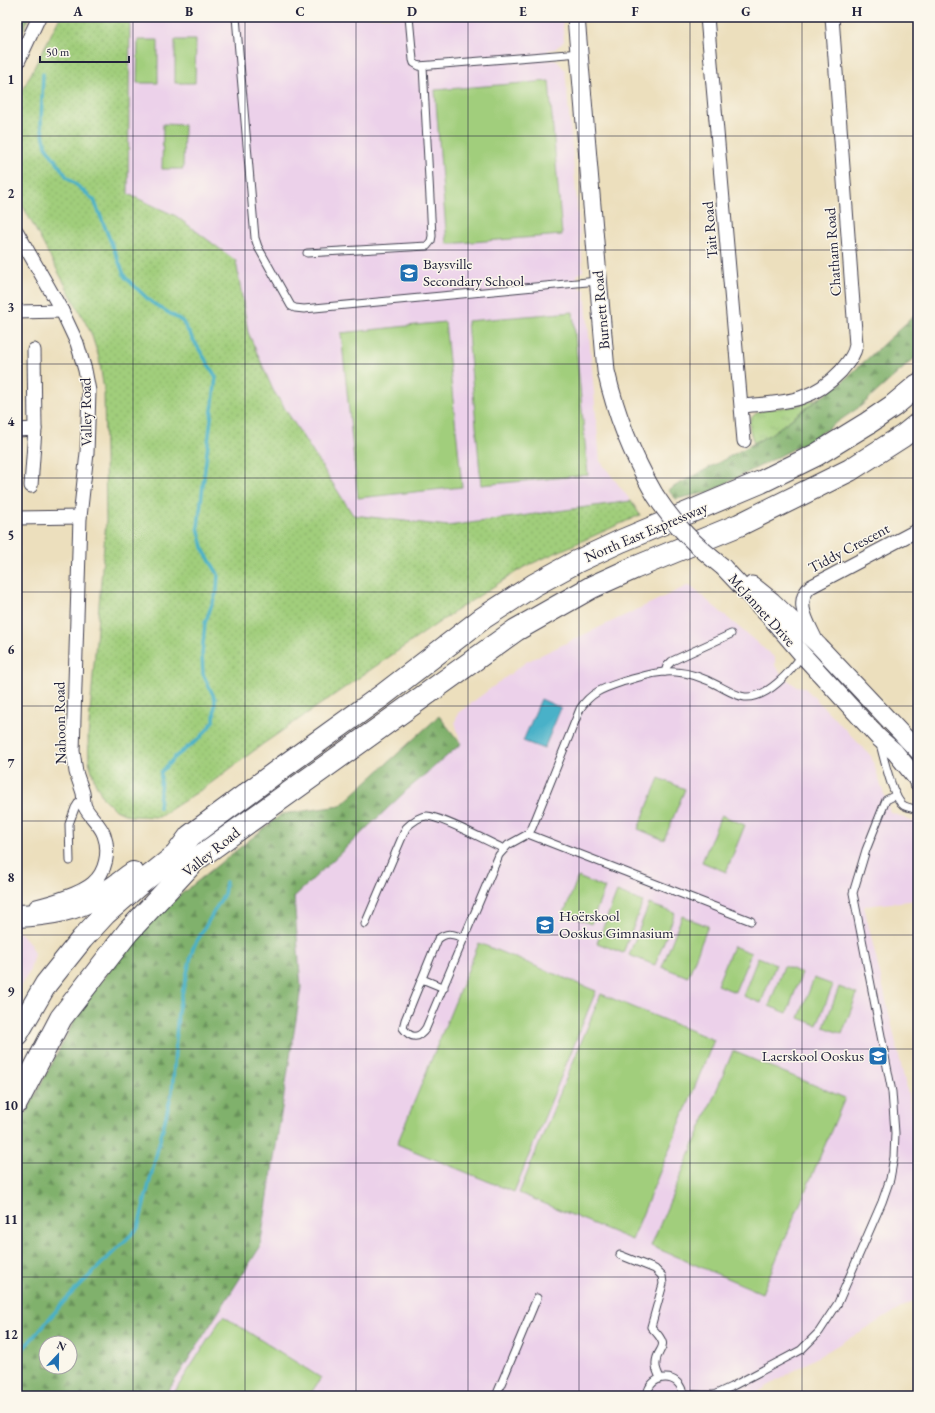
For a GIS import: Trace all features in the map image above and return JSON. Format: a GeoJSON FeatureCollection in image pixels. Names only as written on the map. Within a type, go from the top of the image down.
{"type":"FeatureCollection","features":[{"type":"Feature","properties":{"kind":"highway","name":"North East Expressway"},"geometry":{"type":"LineString","coordinates":[[383,695],[483,618],[534,585],[576,562],[621,541],[727,496],[816,455],[893,406],[918,385]]}},
{"type":"Feature","properties":{"kind":"highway","name":"North East Expressway"},"geometry":{"type":"LineString","coordinates":[[449,678],[516,630],[592,588],[634,568],[738,525],[808,492],[850,470],[903,436],[918,424]]}},
{"type":"Feature","properties":{"kind":"highway","name":"Valley Road"},"geometry":{"type":"LineString","coordinates":[[17,1102],[61,1018],[103,961],[128,932],[194,862],[449,678]]}},
{"type":"Feature","properties":{"kind":"highway","name":"Valley Road"},"geometry":{"type":"LineString","coordinates":[[17,1034],[46,984],[82,939],[105,914],[176,855],[190,836],[383,695]]}},
{"type":"Feature","properties":{"kind":"highway"},"geometry":{"type":"LineString","coordinates":[[17,916],[42,915],[59,912],[90,901],[116,886],[168,846],[190,836]]}},
{"type":"Feature","properties":{"kind":"highway"},"geometry":{"type":"LineString","coordinates":[[17,1088],[46,1045]]}},
{"type":"Feature","properties":{"kind":"street"},"geometry":{"type":"LineString","coordinates":[[17,64],[39,17]]}},
{"type":"Feature","properties":{"kind":"street","name":"Burnett Road"},"geometry":{"type":"LineString","coordinates":[[576,17],[606,371],[612,399],[626,438],[655,495],[680,529],[696,545],[723,567]]}},
{"type":"Feature","properties":{"kind":"street","name":"Tait Road"},"geometry":{"type":"LineString","coordinates":[[707,17],[744,441]]}},
{"type":"Feature","properties":{"kind":"street","name":"Chatham Road"},"geometry":{"type":"LineString","coordinates":[[742,406],[783,403],[805,397],[818,390],[836,376],[851,360],[856,345],[832,17]]}},
{"type":"Feature","properties":{"kind":"street","name":"Valley Road"},"geometry":{"type":"LineString","coordinates":[[17,232],[62,311],[77,343],[85,370],[89,391],[87,453],[80,517]]}},
{"type":"Feature","properties":{"kind":"street"},"geometry":{"type":"LineString","coordinates":[[17,312],[62,311]]}},
{"type":"Feature","properties":{"kind":"street"},"geometry":{"type":"LineString","coordinates":[[31,486],[35,429],[34,350]]}},
{"type":"Feature","properties":{"kind":"street"},"geometry":{"type":"LineString","coordinates":[[17,430],[35,429]]}},
{"type":"Feature","properties":{"kind":"street"},"geometry":{"type":"LineString","coordinates":[[17,518],[80,517]]}},
{"type":"Feature","properties":{"kind":"street","name":"Nahoon Road"},"geometry":{"type":"LineString","coordinates":[[17,908],[37,906],[86,888],[98,878],[107,857],[107,847],[101,828],[86,809],[83,802],[84,794],[76,772],[73,751],[80,517]]}},
{"type":"Feature","properties":{"kind":"street","name":"Tiddy Crescent"},"geometry":{"type":"LineString","coordinates":[[819,646],[804,612],[802,602],[805,592],[810,587],[918,530]]}},
{"type":"Feature","properties":{"kind":"street","name":"McJannet Drive"},"geometry":{"type":"LineString","coordinates":[[723,567],[758,590],[819,646],[918,751]]}},
{"type":"Feature","properties":{"kind":"street","name":"McJannet Drive"},"geometry":{"type":"LineString","coordinates":[[723,567],[772,618],[802,654],[879,738],[894,752],[918,782]]}},
{"type":"Feature","properties":{"kind":"street"},"geometry":{"type":"LineString","coordinates":[[789,618],[803,644],[804,649],[802,654]]}},
{"type":"Feature","properties":{"kind":"lane"},"geometry":{"type":"LineString","coordinates":[[236,17],[255,238],[258,247],[291,306],[304,309],[598,281]]}},
{"type":"Feature","properties":{"kind":"lane"},"geometry":{"type":"LineString","coordinates":[[409,17],[414,63],[416,65],[423,66],[580,53]]}},
{"type":"Feature","properties":{"kind":"lane"},"geometry":{"type":"LineString","coordinates":[[307,253],[427,246],[431,242],[432,236],[423,66]]}},
{"type":"Feature","properties":{"kind":"lane"},"geometry":{"type":"LineString","coordinates":[[665,672],[672,662],[731,634]]}},
{"type":"Feature","properties":{"kind":"lane"},"geometry":{"type":"LineString","coordinates":[[464,938],[450,934],[444,935],[438,939],[405,1020],[403,1028],[408,1034],[415,1037],[422,1035],[426,1028],[444,988],[499,855],[508,845],[528,834],[532,828],[580,709],[592,694],[607,687],[645,675],[676,672],[694,675],[745,697],[764,692],[784,677],[802,654]]}},
{"type":"Feature","properties":{"kind":"lane"},"geometry":{"type":"LineString","coordinates":[[879,738],[888,775],[896,795],[902,804],[915,809],[918,808]]}},
{"type":"Feature","properties":{"kind":"lane"},"geometry":{"type":"LineString","coordinates":[[70,861],[69,824],[75,808],[84,794]]}},
{"type":"Feature","properties":{"kind":"lane"},"geometry":{"type":"LineString","coordinates":[[647,1396],[647,1391],[650,1385],[660,1378],[673,1379],[682,1388],[683,1395],[714,1395],[801,1350],[819,1332],[838,1303],[882,1202],[890,1179],[894,1157],[895,1132],[892,1092],[852,893],[866,850],[886,800],[896,795]]}},
{"type":"Feature","properties":{"kind":"lane"},"geometry":{"type":"LineString","coordinates":[[365,924],[406,828],[413,821],[426,816],[439,819],[504,849]]}},
{"type":"Feature","properties":{"kind":"lane"},"geometry":{"type":"LineString","coordinates":[[528,834],[752,921]]}},
{"type":"Feature","properties":{"kind":"lane"},"geometry":{"type":"LineString","coordinates":[[422,979],[444,988]]}},
{"type":"Feature","properties":{"kind":"lane"},"geometry":{"type":"LineString","coordinates":[[620,1254],[655,1269],[662,1276],[664,1284],[651,1327],[659,1335],[662,1342],[662,1348],[657,1358],[656,1366],[660,1378]]}},
{"type":"Feature","properties":{"kind":"lane"},"geometry":{"type":"LineString","coordinates":[[496,1396],[537,1298]]}},
{"type":"Feature","properties":{"kind":"shaded area","name":"Baysville Secondary School"},"geometry":{"type":"Polygon","coordinates":[[[130,17],[562,17],[564,41],[555,49],[548,50],[548,60],[556,60],[565,70],[583,271],[577,275],[579,288],[585,290],[600,461],[631,501],[448,526],[353,515],[273,390],[248,332],[236,261],[128,194],[130,17]]]}},
{"type":"Feature","properties":{"kind":"shaded area","name":"Hoërskool Ooskus Gimnasium"},"geometry":{"type":"Polygon","coordinates":[[[689,585],[775,658],[775,666],[784,677],[796,686],[804,687],[871,756],[890,812],[916,823],[918,827],[918,900],[864,906],[918,1138],[918,1298],[751,1396],[165,1396],[260,1247],[301,988],[294,897],[408,789],[461,744],[455,722],[458,713],[526,662],[689,585]]]}},
{"type":"Feature","properties":{"kind":"shaded area"},"geometry":{"type":"Polygon","coordinates":[[[17,932],[21,933],[30,944],[34,954],[29,973],[17,991],[17,932]]]}},
{"type":"Feature","properties":{"kind":"green space"},"geometry":{"type":"Polygon","coordinates":[[[17,17],[29,17],[17,43],[17,17]]]}},
{"type":"Feature","properties":{"kind":"green space"},"geometry":{"type":"Polygon","coordinates":[[[60,17],[130,17],[128,194],[176,216],[236,261],[248,332],[273,390],[353,515],[448,526],[631,501],[640,515],[524,567],[457,610],[263,744],[207,786],[159,817],[130,816],[115,810],[103,798],[95,782],[89,761],[88,736],[106,521],[104,390],[99,358],[91,333],[17,195],[17,101],[60,17]]]}},
{"type":"Feature","properties":{"kind":"green space"},"geometry":{"type":"Polygon","coordinates":[[[138,40],[158,40],[158,83],[137,83],[138,40]]]}},
{"type":"Feature","properties":{"kind":"green space"},"geometry":{"type":"Polygon","coordinates":[[[175,40],[196,40],[195,83],[175,83],[175,40]]]}},
{"type":"Feature","properties":{"kind":"green space"},"geometry":{"type":"Polygon","coordinates":[[[549,81],[562,235],[447,244],[435,90],[549,81]]]}},
{"type":"Feature","properties":{"kind":"green space"},"geometry":{"type":"Polygon","coordinates":[[[163,124],[184,125],[183,169],[162,169],[163,124]]]}},
{"type":"Feature","properties":{"kind":"green space"},"geometry":{"type":"Polygon","coordinates":[[[573,312],[588,475],[481,485],[467,321],[573,312]]]}},
{"type":"Feature","properties":{"kind":"green space"},"geometry":{"type":"Polygon","coordinates":[[[918,312],[918,355],[861,406],[811,440],[709,492],[676,499],[668,490],[771,434],[841,383],[918,312]]]}},
{"type":"Feature","properties":{"kind":"green space"},"geometry":{"type":"Polygon","coordinates":[[[445,322],[462,487],[358,498],[341,333],[445,322]]]}},
{"type":"Feature","properties":{"kind":"green space"},"geometry":{"type":"Polygon","coordinates":[[[821,397],[771,434],[754,443],[750,432],[750,421],[753,416],[764,410],[796,406],[821,397]]]}},
{"type":"Feature","properties":{"kind":"green space"},"geometry":{"type":"Polygon","coordinates":[[[439,716],[461,744],[408,789],[294,897],[301,988],[260,1247],[165,1396],[17,1396],[17,1130],[78,1014],[140,927],[282,814],[340,806],[439,716]]]}},
{"type":"Feature","properties":{"kind":"green space"},"geometry":{"type":"Polygon","coordinates":[[[659,778],[685,789],[664,840],[638,829],[659,778]]]}},
{"type":"Feature","properties":{"kind":"green space"},"geometry":{"type":"Polygon","coordinates":[[[721,815],[745,825],[726,872],[702,862],[721,815]]]}},
{"type":"Feature","properties":{"kind":"green space"},"geometry":{"type":"Polygon","coordinates":[[[578,877],[605,888],[591,924],[564,913],[578,877]]]}},
{"type":"Feature","properties":{"kind":"green space"},"geometry":{"type":"Polygon","coordinates":[[[617,892],[643,902],[623,953],[597,943],[617,892]]]}},
{"type":"Feature","properties":{"kind":"green space"},"geometry":{"type":"Polygon","coordinates":[[[649,904],[675,913],[655,965],[629,955],[649,904]]]}},
{"type":"Feature","properties":{"kind":"green space"},"geometry":{"type":"Polygon","coordinates":[[[682,916],[708,926],[688,977],[662,967],[682,916]]]}},
{"type":"Feature","properties":{"kind":"green space"},"geometry":{"type":"Polygon","coordinates":[[[479,943],[596,991],[514,1192],[397,1144],[479,943]]]}},
{"type":"Feature","properties":{"kind":"green space"},"geometry":{"type":"Polygon","coordinates":[[[733,946],[751,953],[735,992],[717,985],[733,946]]]}},
{"type":"Feature","properties":{"kind":"green space"},"geometry":{"type":"Polygon","coordinates":[[[758,957],[776,964],[761,1003],[743,996],[758,957]]]}},
{"type":"Feature","properties":{"kind":"green space"},"geometry":{"type":"Polygon","coordinates":[[[784,966],[802,973],[787,1013],[769,1006],[784,966]]]}},
{"type":"Feature","properties":{"kind":"green space"},"geometry":{"type":"Polygon","coordinates":[[[814,978],[833,985],[817,1025],[799,1018],[814,978]]]}},
{"type":"Feature","properties":{"kind":"green space"},"geometry":{"type":"Polygon","coordinates":[[[839,987],[857,994],[842,1034],[824,1027],[839,987]]]}},
{"type":"Feature","properties":{"kind":"green space"},"geometry":{"type":"Polygon","coordinates":[[[601,994],[714,1040],[632,1240],[519,1193],[601,994]]]}},
{"type":"Feature","properties":{"kind":"green space"},"geometry":{"type":"Polygon","coordinates":[[[733,1051],[845,1098],[762,1293],[651,1246],[733,1051]]]}},
{"type":"Feature","properties":{"kind":"green space"},"geometry":{"type":"Polygon","coordinates":[[[223,1316],[321,1378],[309,1396],[172,1396],[223,1316]]]}},
{"type":"Feature","properties":{"kind":"water"},"geometry":{"type":"Polygon","coordinates":[[[541,699],[561,708],[544,749],[523,741],[541,699]]]}},
{"type":"Feature","properties":{"kind":"waterway"},"geometry":{"type":"LineString","coordinates":[[43,74],[41,124],[46,147],[67,177],[94,200],[125,277],[151,302],[182,321],[216,377],[198,527],[204,551],[218,574],[217,591],[205,623],[202,654],[203,674],[215,699],[214,721],[200,738],[175,757],[161,772],[159,808]]}},
{"type":"Feature","properties":{"kind":"waterway"},"geometry":{"type":"LineString","coordinates":[[17,1356],[67,1298],[138,1228],[172,1092],[178,1011],[193,948],[224,894],[226,882]]}},
{"type":"Feature","properties":{"kind":"place","name":"Baysville Secondary School"},"geometry":{"type":"Point","coordinates":[409,273]}},
{"type":"Feature","properties":{"kind":"place","name":"Hoërskool Ooskus Gimnasium"},"geometry":{"type":"Point","coordinates":[545,925]}},
{"type":"Feature","properties":{"kind":"place","name":"Laerskool Ooskus"},"geometry":{"type":"Point","coordinates":[878,1056]}}]}
